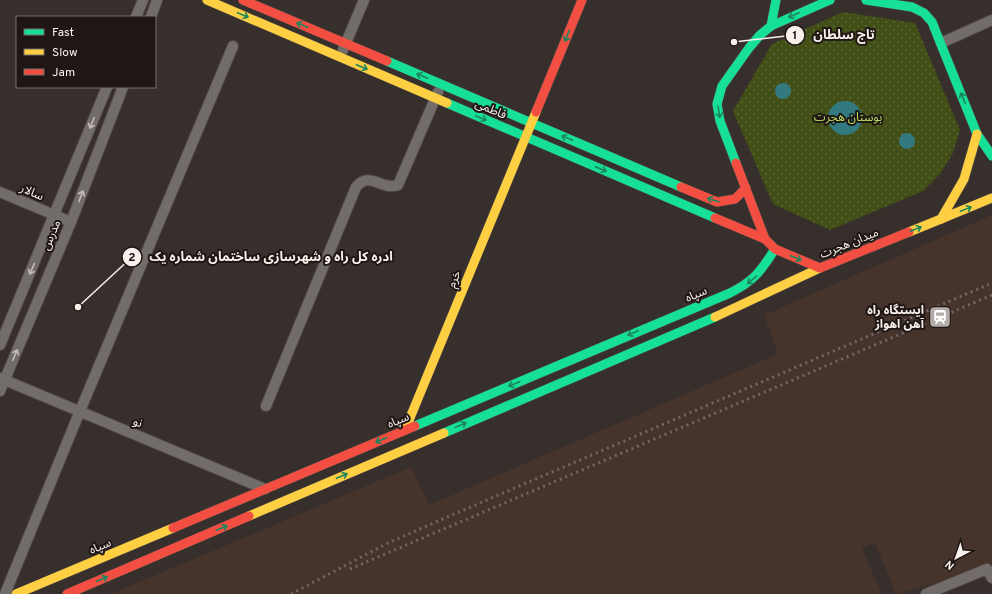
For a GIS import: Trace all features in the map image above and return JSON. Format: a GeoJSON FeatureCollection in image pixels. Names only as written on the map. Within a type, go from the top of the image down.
{"type":"FeatureCollection","features":[{"type":"Feature","properties":{"kind":"main road","name":"فاطمی"},"geometry":{"type":"LineString","coordinates":[[207,0],[765,239]]}},
{"type":"Feature","properties":{"kind":"main road","name":"فاطمی"},"geometry":{"type":"LineString","coordinates":[[243,0],[253,2],[345,44],[717,202],[735,199],[746,188]]}},
{"type":"Feature","properties":{"kind":"main road"},"geometry":{"type":"LineString","coordinates":[[531,123],[582,0]]}},
{"type":"Feature","properties":{"kind":"main road"},"geometry":{"type":"LineString","coordinates":[[771,26],[776,0]]}},
{"type":"Feature","properties":{"kind":"main road","name":"میدان هجرت"},"geometry":{"type":"LineString","coordinates":[[830,0],[771,26],[760,35],[748,48],[722,86],[717,104],[720,121],[765,239],[775,249],[820,268],[941,219]]}},
{"type":"Feature","properties":{"kind":"main road"},"geometry":{"type":"LineString","coordinates":[[866,0],[912,7],[924,13],[932,22],[977,134],[992,156]]}},
{"type":"Feature","properties":{"kind":"main road","name":"خرم"},"geometry":{"type":"LineString","coordinates":[[405,430],[531,123]]}},
{"type":"Feature","properties":{"kind":"main road"},"geometry":{"type":"LineString","coordinates":[[941,219],[964,179],[977,134]]}},
{"type":"Feature","properties":{"kind":"main road"},"geometry":{"type":"LineString","coordinates":[[941,219],[992,198]]}},
{"type":"Feature","properties":{"kind":"main road","name":"سپاه"},"geometry":{"type":"LineString","coordinates":[[16,594],[747,285],[757,276],[775,249]]}},
{"type":"Feature","properties":{"kind":"main road"},"geometry":{"type":"LineString","coordinates":[[67,594],[733,309],[820,268]]}},
{"type":"Feature","properties":{"kind":"street"},"geometry":{"type":"LineString","coordinates":[[136,16],[143,0]]}},
{"type":"Feature","properties":{"kind":"street"},"geometry":{"type":"LineString","coordinates":[[150,16],[157,0]]}},
{"type":"Feature","properties":{"kind":"street"},"geometry":{"type":"LineString","coordinates":[[340,57],[364,0]]}},
{"type":"Feature","properties":{"kind":"street"},"geometry":{"type":"LineString","coordinates":[[941,43],[992,20]]}},
{"type":"Feature","properties":{"kind":"street"},"geometry":{"type":"LineString","coordinates":[[5,594],[233,46]]}},
{"type":"Feature","properties":{"kind":"street"},"geometry":{"type":"LineString","coordinates":[[266,406],[356,187],[361,181],[366,179],[392,187],[398,185],[441,85]]}},
{"type":"Feature","properties":{"kind":"street","name":"مدرس"},"geometry":{"type":"LineString","coordinates":[[0,345],[107,88]]}},
{"type":"Feature","properties":{"kind":"street","name":"مدرس"},"geometry":{"type":"LineString","coordinates":[[0,391],[2,379],[71,222],[123,88]]}},
{"type":"Feature","properties":{"kind":"street","name":"سالار"},"geometry":{"type":"LineString","coordinates":[[0,192],[71,222]]}},
{"type":"Feature","properties":{"kind":"street","name":"نو"},"geometry":{"type":"LineString","coordinates":[[2,379],[266,489]]}},
{"type":"Feature","properties":{"kind":"street"},"geometry":{"type":"LineString","coordinates":[[926,594],[949,589],[990,574]]}},
{"type":"Feature","properties":{"kind":"shaded area"},"geometry":{"type":"Polygon","coordinates":[[[992,215],[992,566],[990,563],[987,569],[896,594],[875,543],[862,548],[881,592],[880,594],[111,594],[411,467],[429,505],[778,354],[764,315],[992,215]]]}},
{"type":"Feature","properties":{"kind":"green space","name":"بوستان هجرت"},"geometry":{"type":"Polygon","coordinates":[[[843,12],[915,23],[960,130],[953,153],[940,174],[923,191],[830,230],[773,204],[733,111],[772,44],[843,12]]]}},
{"type":"Feature","properties":{"kind":"water"},"geometry":{"type":"Polygon","coordinates":[[[780,83],[786,83],[791,88],[789,97],[786,99],[780,99],[775,94],[775,88],[780,83]]]}},
{"type":"Feature","properties":{"kind":"water"},"geometry":{"type":"Polygon","coordinates":[[[845,101],[857,106],[862,118],[857,130],[845,135],[833,130],[828,118],[833,106],[845,101]]]}},
{"type":"Feature","properties":{"kind":"water"},"geometry":{"type":"Polygon","coordinates":[[[904,133],[910,133],[915,138],[913,147],[910,149],[904,149],[899,144],[899,138],[904,133]]]}},
{"type":"Feature","properties":{"kind":"railway"},"geometry":{"type":"LineString","coordinates":[[291,594],[388,543],[992,283]]}},
{"type":"Feature","properties":{"kind":"railway"},"geometry":{"type":"LineString","coordinates":[[350,569],[992,295]]}},
{"type":"Feature","properties":{"kind":"traffic: fast"},"geometry":{"type":"LineString","coordinates":[[771,26],[776,0]]}},
{"type":"Feature","properties":{"kind":"traffic: fast"},"geometry":{"type":"LineString","coordinates":[[736,163],[720,121],[717,104],[722,86],[749,48],[760,35],[771,26],[830,0]]}},
{"type":"Feature","properties":{"kind":"traffic: fast"},"geometry":{"type":"LineString","coordinates":[[866,0],[912,7],[924,13],[932,22],[977,134],[992,156]]}},
{"type":"Feature","properties":{"kind":"traffic: fast"},"geometry":{"type":"LineString","coordinates":[[387,61],[681,187]]}},
{"type":"Feature","properties":{"kind":"traffic: fast"},"geometry":{"type":"LineString","coordinates":[[447,103],[715,218]]}},
{"type":"Feature","properties":{"kind":"traffic: fast"},"geometry":{"type":"LineString","coordinates":[[415,426],[730,293],[751,280],[775,249]]}},
{"type":"Feature","properties":{"kind":"traffic: fast"},"geometry":{"type":"LineString","coordinates":[[444,433],[715,317]]}},
{"type":"Feature","properties":{"kind":"traffic: slow"},"geometry":{"type":"LineString","coordinates":[[207,0],[447,103]]}},
{"type":"Feature","properties":{"kind":"traffic: slow"},"geometry":{"type":"LineString","coordinates":[[405,430],[536,112]]}},
{"type":"Feature","properties":{"kind":"traffic: slow"},"geometry":{"type":"LineString","coordinates":[[909,232],[941,219],[964,179],[977,134]]}},
{"type":"Feature","properties":{"kind":"traffic: slow"},"geometry":{"type":"LineString","coordinates":[[941,219],[992,198]]}},
{"type":"Feature","properties":{"kind":"traffic: slow"},"geometry":{"type":"LineString","coordinates":[[715,317],[820,268]]}},
{"type":"Feature","properties":{"kind":"traffic: slow"},"geometry":{"type":"LineString","coordinates":[[249,516],[444,433]]}},
{"type":"Feature","properties":{"kind":"traffic: slow"},"geometry":{"type":"LineString","coordinates":[[16,594],[173,528]]}},
{"type":"Feature","properties":{"kind":"traffic: jam"},"geometry":{"type":"LineString","coordinates":[[243,0],[387,61]]}},
{"type":"Feature","properties":{"kind":"traffic: jam"},"geometry":{"type":"LineString","coordinates":[[536,112],[582,0]]}},
{"type":"Feature","properties":{"kind":"traffic: jam"},"geometry":{"type":"LineString","coordinates":[[736,163],[765,239],[775,249],[820,268],[909,232]]}},
{"type":"Feature","properties":{"kind":"traffic: jam"},"geometry":{"type":"LineString","coordinates":[[681,187],[717,202],[735,199],[746,188]]}},
{"type":"Feature","properties":{"kind":"traffic: jam"},"geometry":{"type":"LineString","coordinates":[[715,218],[765,239]]}},
{"type":"Feature","properties":{"kind":"traffic: jam"},"geometry":{"type":"LineString","coordinates":[[173,528],[415,426]]}},
{"type":"Feature","properties":{"kind":"traffic: jam"},"geometry":{"type":"LineString","coordinates":[[67,594],[249,516]]}},
{"type":"Feature","properties":{"kind":"place","name":"تاج سلطان"},"geometry":{"type":"Point","coordinates":[734,42]}},
{"type":"Feature","properties":{"kind":"place","name":"ادره کل راه و شهرسازی ساختمان شماره یک"},"geometry":{"type":"Point","coordinates":[78,307]}},
{"type":"Feature","properties":{"kind":"place","name":"ایستگاه راه آهن اهواز"},"geometry":{"type":"Point","coordinates":[940,317]}}]}
